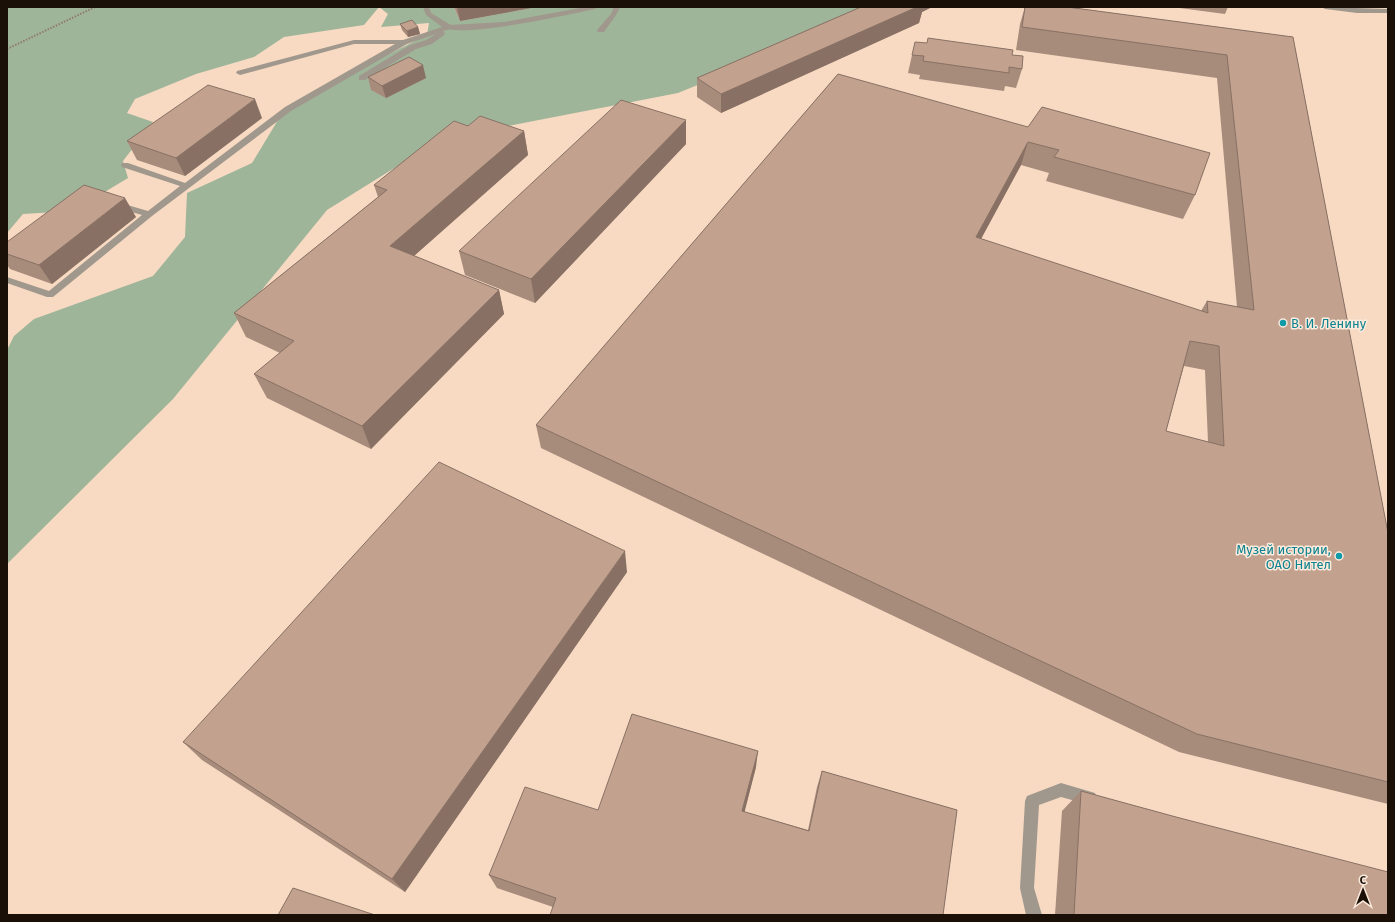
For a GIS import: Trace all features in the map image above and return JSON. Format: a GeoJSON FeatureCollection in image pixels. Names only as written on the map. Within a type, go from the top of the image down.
{"type":"FeatureCollection","features":[{"type":"Feature","properties":{"kind":"street"},"geometry":{"type":"LineString","coordinates":[[426,7],[428,14],[448,28]]}},
{"type":"Feature","properties":{"kind":"street"},"geometry":{"type":"LineString","coordinates":[[7,280],[50,295],[149,214],[288,109],[404,42],[448,28],[469,28],[511,24],[595,7]]}},
{"type":"Feature","properties":{"kind":"street"},"geometry":{"type":"LineString","coordinates":[[601,30],[614,14],[617,7]]}},
{"type":"Feature","properties":{"kind":"street"},"geometry":{"type":"LineString","coordinates":[[1325,7],[1388,11]]}},
{"type":"Feature","properties":{"kind":"street"},"geometry":{"type":"LineString","coordinates":[[362,78],[413,47],[429,42],[448,28]]}},
{"type":"Feature","properties":{"kind":"street"},"geometry":{"type":"LineString","coordinates":[[240,73],[354,42],[404,42]]}},
{"type":"Feature","properties":{"kind":"street"},"geometry":{"type":"LineString","coordinates":[[125,165],[187,186]]}},
{"type":"Feature","properties":{"kind":"street"},"geometry":{"type":"LineString","coordinates":[[108,202],[149,214]]}},
{"type":"Feature","properties":{"kind":"street"},"geometry":{"type":"LineString","coordinates":[[1034,915],[1027,888],[1032,801],[1061,790],[1107,802]]}},
{"type":"Feature","properties":{"kind":"path"},"geometry":{"type":"LineString","coordinates":[[7,49],[95,7]]}},
{"type":"Feature","properties":{"kind":"green space"},"geometry":{"type":"Polygon","coordinates":[[[7,7],[379,7],[364,25],[284,37],[254,57],[196,74],[135,99],[127,113],[153,122],[123,161],[128,178],[73,211],[23,214],[7,233],[7,7]]]}},
{"type":"Feature","properties":{"kind":"green space"},"geometry":{"type":"Polygon","coordinates":[[[379,7],[454,7],[460,21],[537,7],[888,7],[678,93],[441,139],[327,210],[173,399],[7,564],[7,350],[14,336],[34,319],[153,276],[185,237],[187,193],[252,163],[281,115],[333,82],[427,35],[429,23],[381,27],[388,14],[379,7]]]}},
{"type":"Feature","properties":{"kind":"building"},"geometry":{"type":"Polygon","coordinates":[[[861,7],[917,7],[721,94],[697,78],[861,7]]]}},
{"type":"Feature","properties":{"kind":"building"},"geometry":{"type":"Polygon","coordinates":[[[1025,7],[1067,7],[1293,37],[1388,533],[1388,782],[1197,734],[536,425],[838,74],[1028,127],[1042,107],[1210,153],[1195,195],[1054,157],[1059,150],[1028,142],[976,237],[1208,313],[1207,301],[1254,310],[1227,55],[1022,27],[1025,7]],[[1190,341],[1166,431],[1224,446],[1219,346],[1190,341]]]}},
{"type":"Feature","properties":{"kind":"building"},"geometry":{"type":"Polygon","coordinates":[[[412,20],[418,27],[407,31],[400,24],[412,20]]]}},
{"type":"Feature","properties":{"kind":"building"},"geometry":{"type":"Polygon","coordinates":[[[928,38],[1013,50],[1012,55],[1023,56],[1022,69],[1009,67],[1009,73],[923,61],[924,56],[912,55],[915,42],[927,43],[928,38]]]}},
{"type":"Feature","properties":{"kind":"building"},"geometry":{"type":"Polygon","coordinates":[[[409,57],[423,65],[382,86],[368,77],[409,57]]]}},
{"type":"Feature","properties":{"kind":"building"},"geometry":{"type":"Polygon","coordinates":[[[208,85],[255,99],[176,158],[127,141],[208,85]]]}},
{"type":"Feature","properties":{"kind":"building"},"geometry":{"type":"Polygon","coordinates":[[[621,100],[686,120],[531,279],[459,251],[621,100]]]}},
{"type":"Feature","properties":{"kind":"building"},"geometry":{"type":"Polygon","coordinates":[[[480,116],[524,131],[390,246],[499,290],[362,426],[254,374],[294,341],[234,313],[387,190],[374,185],[454,121],[468,126],[480,116]]]}},
{"type":"Feature","properties":{"kind":"building"},"geometry":{"type":"Polygon","coordinates":[[[84,185],[125,198],[39,265],[7,254],[7,242],[84,185]]]}},
{"type":"Feature","properties":{"kind":"building"},"geometry":{"type":"Polygon","coordinates":[[[439,462],[625,551],[392,879],[183,742],[439,462]]]}},
{"type":"Feature","properties":{"kind":"building"},"geometry":{"type":"Polygon","coordinates":[[[632,714],[758,751],[742,811],[809,831],[822,771],[957,810],[943,915],[550,915],[556,898],[489,875],[525,787],[598,810],[632,714]]]}},
{"type":"Feature","properties":{"kind":"building"},"geometry":{"type":"Polygon","coordinates":[[[1081,791],[1388,872],[1388,915],[1074,915],[1081,791]]]}},
{"type":"Feature","properties":{"kind":"building"},"geometry":{"type":"Polygon","coordinates":[[[293,888],[375,915],[278,915],[293,888]]]}},
{"type":"Feature","properties":{"kind":"place","name":"В. И. Ленину"},"geometry":{"type":"Point","coordinates":[1283,323]}},
{"type":"Feature","properties":{"kind":"place","name":"Музей истории, ОАО Нител"},"geometry":{"type":"Point","coordinates":[1339,556]}}]}
